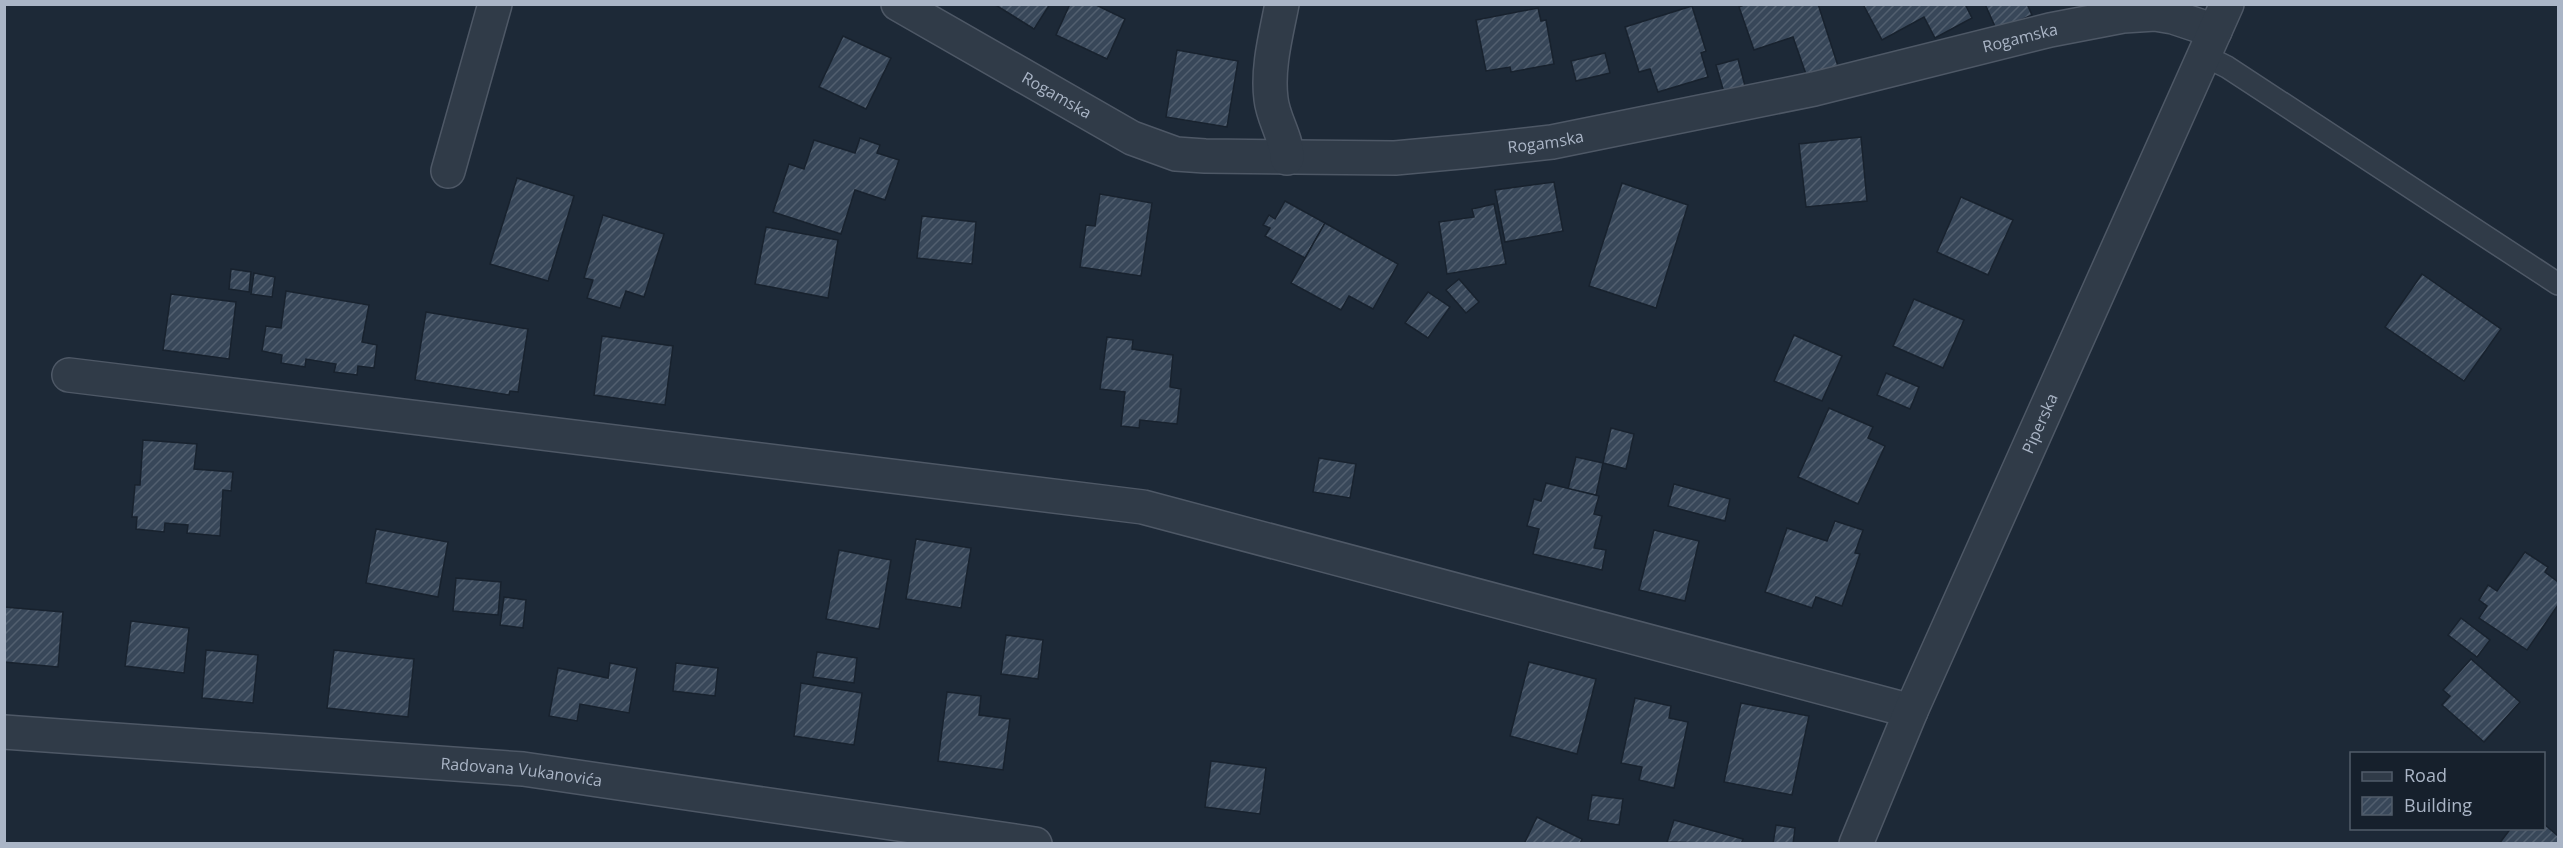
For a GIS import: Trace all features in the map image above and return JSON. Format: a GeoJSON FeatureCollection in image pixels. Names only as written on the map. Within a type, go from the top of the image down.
{"type":"FeatureCollection","features":[{"type":"Feature","properties":{"kind":"street"},"geometry":{"type":"LineString","coordinates":[[448,171],[495,4]]}},
{"type":"Feature","properties":{"kind":"street","name":"Rogamska"},"geometry":{"type":"LineString","coordinates":[[898,4],[1132,138],[1154,148],[1176,154],[1287,158],[1395,158],[1552,142],[1814,89],[2050,30],[2123,16],[2156,14],[2216,31]]}},
{"type":"Feature","properties":{"kind":"street"},"geometry":{"type":"LineString","coordinates":[[1282,4],[1271,59],[1271,98],[1278,129],[1286,147],[1287,158]]}},
{"type":"Feature","properties":{"kind":"street","name":"Piperska"},"geometry":{"type":"LineString","coordinates":[[1856,843],[1911,711],[2216,31]]}},
{"type":"Feature","properties":{"kind":"street"},"geometry":{"type":"LineString","coordinates":[[69,375],[1143,507],[1911,711]]}},
{"type":"Feature","properties":{"kind":"street","name":"Radovana Vukanovića"},"geometry":{"type":"LineString","coordinates":[[4,732],[523,769],[1035,843]]}},
{"type":"Feature","properties":{"kind":"lane"},"geometry":{"type":"LineString","coordinates":[[2216,31],[2227,67],[2559,284]]}},
{"type":"Feature","properties":{"kind":"building"},"geometry":{"type":"Polygon","coordinates":[[[994,4],[1050,4],[1034,29],[994,4]]]}},
{"type":"Feature","properties":{"kind":"building"},"geometry":{"type":"Polygon","coordinates":[[[1070,4],[1094,4],[1125,19],[1107,59],[1056,35],[1070,4]]]}},
{"type":"Feature","properties":{"kind":"building"},"geometry":{"type":"Polygon","coordinates":[[[1746,4],[1818,4],[1838,66],[1807,77],[1793,37],[1754,50],[1739,7],[1746,4]]]}},
{"type":"Feature","properties":{"kind":"building"},"geometry":{"type":"Polygon","coordinates":[[[1867,4],[1965,4],[1972,18],[1935,38],[1924,17],[1882,40],[1864,6],[1867,4]]]}},
{"type":"Feature","properties":{"kind":"building"},"geometry":{"type":"Polygon","coordinates":[[[1985,4],[2027,4],[2032,15],[1997,31],[1985,4]]]}},
{"type":"Feature","properties":{"kind":"building"},"geometry":{"type":"Polygon","coordinates":[[[1692,6],[1706,51],[1701,53],[1708,77],[1658,92],[1650,69],[1639,72],[1625,27],[1692,6]]]}},
{"type":"Feature","properties":{"kind":"building"},"geometry":{"type":"Polygon","coordinates":[[[1538,8],[1541,21],[1546,20],[1554,64],[1511,72],[1510,67],[1486,71],[1476,20],[1538,8]]]}},
{"type":"Feature","properties":{"kind":"building"},"geometry":{"type":"Polygon","coordinates":[[[843,36],[891,58],[866,109],[819,87],[843,36]]]}},
{"type":"Feature","properties":{"kind":"building"},"geometry":{"type":"Polygon","coordinates":[[[1177,50],[1238,61],[1227,127],[1166,117],[1177,50]]]}},
{"type":"Feature","properties":{"kind":"building"},"geometry":{"type":"Polygon","coordinates":[[[1605,53],[1610,73],[1576,81],[1571,61],[1605,53]]]}},
{"type":"Feature","properties":{"kind":"building"},"geometry":{"type":"Polygon","coordinates":[[[1738,59],[1746,90],[1725,96],[1716,65],[1738,59]]]}},
{"type":"Feature","properties":{"kind":"building"},"geometry":{"type":"Polygon","coordinates":[[[1861,137],[1867,201],[1806,207],[1799,144],[1861,137]]]}},
{"type":"Feature","properties":{"kind":"building"},"geometry":{"type":"Polygon","coordinates":[[[860,138],[880,145],[877,153],[899,160],[885,200],[855,190],[841,234],[773,212],[789,164],[804,169],[814,140],[855,153],[860,138]]]}},
{"type":"Feature","properties":{"kind":"building"},"geometry":{"type":"Polygon","coordinates":[[[517,178],[574,196],[548,281],[490,264],[517,178]]]}},
{"type":"Feature","properties":{"kind":"building"},"geometry":{"type":"Polygon","coordinates":[[[1554,182],[1563,231],[1505,242],[1495,190],[1554,182]]]}},
{"type":"Feature","properties":{"kind":"building"},"geometry":{"type":"Polygon","coordinates":[[[1622,183],[1688,205],[1656,308],[1589,286],[1622,183]]]}},
{"type":"Feature","properties":{"kind":"building"},"geometry":{"type":"Polygon","coordinates":[[[1100,194],[1152,203],[1141,276],[1080,267],[1086,225],[1095,226],[1100,194]]]}},
{"type":"Feature","properties":{"kind":"building"},"geometry":{"type":"Polygon","coordinates":[[[1961,197],[2013,220],[1988,275],[1937,252],[1961,197]]]}},
{"type":"Feature","properties":{"kind":"building"},"geometry":{"type":"Polygon","coordinates":[[[1285,201],[1325,223],[1305,258],[1265,236],[1270,228],[1263,225],[1269,215],[1275,219],[1285,201]]]}},
{"type":"Feature","properties":{"kind":"building"},"geometry":{"type":"Polygon","coordinates":[[[1494,204],[1506,264],[1447,274],[1439,222],[1474,217],[1472,209],[1494,204]]]}},
{"type":"Feature","properties":{"kind":"building"},"geometry":{"type":"Polygon","coordinates":[[[603,215],[664,234],[644,297],[626,291],[620,308],[587,298],[593,280],[584,278],[603,215]]]}},
{"type":"Feature","properties":{"kind":"building"},"geometry":{"type":"Polygon","coordinates":[[[922,216],[976,222],[972,264],[917,258],[922,216]]]}},
{"type":"Feature","properties":{"kind":"building"},"geometry":{"type":"Polygon","coordinates":[[[1325,223],[1398,264],[1373,309],[1349,296],[1341,310],[1291,283],[1325,223]]]}},
{"type":"Feature","properties":{"kind":"building"},"geometry":{"type":"Polygon","coordinates":[[[766,227],[838,240],[828,298],[755,284],[766,227]]]}},
{"type":"Feature","properties":{"kind":"building"},"geometry":{"type":"Polygon","coordinates":[[[231,269],[251,272],[249,292],[229,289],[231,269]]]}},
{"type":"Feature","properties":{"kind":"building"},"geometry":{"type":"Polygon","coordinates":[[[254,273],[275,277],[272,297],[251,294],[254,273]]]}},
{"type":"Feature","properties":{"kind":"building"},"geometry":{"type":"Polygon","coordinates":[[[2422,274],[2501,329],[2464,381],[2385,327],[2422,274]]]}},
{"type":"Feature","properties":{"kind":"building"},"geometry":{"type":"Polygon","coordinates":[[[1459,279],[1479,302],[1466,313],[1446,290],[1459,279]]]}},
{"type":"Feature","properties":{"kind":"building"},"geometry":{"type":"Polygon","coordinates":[[[286,291],[369,305],[362,342],[377,345],[374,368],[358,366],[357,375],[334,372],[336,364],[306,359],[305,367],[281,363],[282,355],[262,351],[266,326],[281,328],[286,291]]]}},
{"type":"Feature","properties":{"kind":"building"},"geometry":{"type":"Polygon","coordinates":[[[1428,292],[1450,307],[1428,338],[1405,323],[1428,292]]]}},
{"type":"Feature","properties":{"kind":"building"},"geometry":{"type":"Polygon","coordinates":[[[171,294],[236,302],[229,359],[163,350],[171,294]]]}},
{"type":"Feature","properties":{"kind":"building"},"geometry":{"type":"Polygon","coordinates":[[[1914,299],[1964,320],[1943,368],[1893,346],[1914,299]]]}},
{"type":"Feature","properties":{"kind":"building"},"geometry":{"type":"Polygon","coordinates":[[[426,312],[528,329],[518,392],[510,391],[509,395],[415,380],[426,312]]]}},
{"type":"Feature","properties":{"kind":"building"},"geometry":{"type":"Polygon","coordinates":[[[1794,335],[1842,356],[1822,401],[1774,381],[1794,335]]]}},
{"type":"Feature","properties":{"kind":"building"},"geometry":{"type":"Polygon","coordinates":[[[602,336],[673,346],[665,405],[594,395],[602,336]]]}},
{"type":"Feature","properties":{"kind":"building"},"geometry":{"type":"Polygon","coordinates":[[[1107,337],[1133,340],[1132,349],[1173,355],[1170,387],[1181,389],[1177,424],[1140,420],[1139,428],[1121,426],[1125,392],[1100,389],[1107,337]]]}},
{"type":"Feature","properties":{"kind":"building"},"geometry":{"type":"Polygon","coordinates":[[[1886,373],[1919,387],[1910,409],[1877,395],[1886,373]]]}},
{"type":"Feature","properties":{"kind":"building"},"geometry":{"type":"Polygon","coordinates":[[[1829,408],[1873,427],[1868,438],[1885,446],[1858,504],[1798,477],[1829,408]]]}},
{"type":"Feature","properties":{"kind":"building"},"geometry":{"type":"Polygon","coordinates":[[[1611,428],[1634,434],[1626,469],[1603,463],[1611,428]]]}},
{"type":"Feature","properties":{"kind":"building"},"geometry":{"type":"Polygon","coordinates":[[[143,440],[197,444],[194,469],[233,472],[231,491],[223,490],[220,536],[187,533],[188,525],[165,523],[164,532],[136,529],[137,517],[132,517],[135,485],[140,485],[143,440]]]}},
{"type":"Feature","properties":{"kind":"building"},"geometry":{"type":"Polygon","coordinates":[[[1576,457],[1603,463],[1596,495],[1568,489],[1576,457]]]}},
{"type":"Feature","properties":{"kind":"building"},"geometry":{"type":"Polygon","coordinates":[[[1319,458],[1356,464],[1350,498],[1313,492],[1319,458]]]}},
{"type":"Feature","properties":{"kind":"building"},"geometry":{"type":"Polygon","coordinates":[[[1546,483],[1599,496],[1594,514],[1602,516],[1594,548],[1606,550],[1602,570],[1533,554],[1539,529],[1527,526],[1534,499],[1541,501],[1546,483]]]}},
{"type":"Feature","properties":{"kind":"building"},"geometry":{"type":"Polygon","coordinates":[[[1674,484],[1730,499],[1725,521],[1668,506],[1674,484]]]}},
{"type":"Feature","properties":{"kind":"building"},"geometry":{"type":"Polygon","coordinates":[[[1835,521],[1863,530],[1855,553],[1860,554],[1842,606],[1816,597],[1812,608],[1765,592],[1787,528],[1827,541],[1835,521]]]}},
{"type":"Feature","properties":{"kind":"building"},"geometry":{"type":"Polygon","coordinates":[[[376,529],[448,542],[438,597],[366,583],[376,529]]]}},
{"type":"Feature","properties":{"kind":"building"},"geometry":{"type":"Polygon","coordinates":[[[1654,530],[1699,541],[1685,601],[1639,590],[1654,530]]]}},
{"type":"Feature","properties":{"kind":"building"},"geometry":{"type":"Polygon","coordinates":[[[916,539],[971,548],[961,608],[906,599],[916,539]]]}},
{"type":"Feature","properties":{"kind":"building"},"geometry":{"type":"Polygon","coordinates":[[[839,550],[891,560],[879,629],[826,619],[839,550]]]}},
{"type":"Feature","properties":{"kind":"building"},"geometry":{"type":"Polygon","coordinates":[[[2525,552],[2548,567],[2545,572],[2558,582],[2558,605],[2527,650],[2479,618],[2487,606],[2479,600],[2488,585],[2497,591],[2525,552]]]}},
{"type":"Feature","properties":{"kind":"building"},"geometry":{"type":"Polygon","coordinates":[[[456,578],[501,582],[498,615],[453,611],[456,578]]]}},
{"type":"Feature","properties":{"kind":"building"},"geometry":{"type":"Polygon","coordinates":[[[504,597],[526,600],[523,628],[500,625],[504,597]]]}},
{"type":"Feature","properties":{"kind":"building"},"geometry":{"type":"Polygon","coordinates":[[[4,607],[63,612],[58,667],[4,662],[4,607]]]}},
{"type":"Feature","properties":{"kind":"building"},"geometry":{"type":"Polygon","coordinates":[[[2461,618],[2490,640],[2477,657],[2448,635],[2461,618]]]}},
{"type":"Feature","properties":{"kind":"building"},"geometry":{"type":"Polygon","coordinates":[[[131,621],[189,628],[184,673],[125,666],[131,621]]]}},
{"type":"Feature","properties":{"kind":"building"},"geometry":{"type":"Polygon","coordinates":[[[1006,635],[1043,640],[1038,679],[1001,674],[1006,635]]]}},
{"type":"Feature","properties":{"kind":"building"},"geometry":{"type":"Polygon","coordinates":[[[206,650],[258,655],[253,703],[202,698],[206,650]]]}},
{"type":"Feature","properties":{"kind":"building"},"geometry":{"type":"Polygon","coordinates":[[[334,650],[414,659],[408,717],[327,708],[334,650]]]}},
{"type":"Feature","properties":{"kind":"building"},"geometry":{"type":"Polygon","coordinates":[[[817,652],[857,658],[854,683],[813,677],[817,652]]]}},
{"type":"Feature","properties":{"kind":"building"},"geometry":{"type":"Polygon","coordinates":[[[2471,659],[2520,702],[2484,742],[2442,705],[2450,696],[2443,690],[2471,659]]]}},
{"type":"Feature","properties":{"kind":"building"},"geometry":{"type":"Polygon","coordinates":[[[1529,662],[1596,679],[1577,754],[1510,736],[1529,662]]]}},
{"type":"Feature","properties":{"kind":"building"},"geometry":{"type":"Polygon","coordinates":[[[610,663],[637,668],[629,713],[580,704],[577,721],[549,716],[558,668],[608,678],[610,663]]]}},
{"type":"Feature","properties":{"kind":"building"},"geometry":{"type":"Polygon","coordinates":[[[676,663],[718,668],[715,696],[673,691],[676,663]]]}},
{"type":"Feature","properties":{"kind":"building"},"geometry":{"type":"Polygon","coordinates":[[[801,683],[862,693],[854,745],[794,736],[801,683]]]}},
{"type":"Feature","properties":{"kind":"building"},"geometry":{"type":"Polygon","coordinates":[[[947,692],[981,696],[979,715],[1010,719],[1003,770],[938,761],[947,692]]]}},
{"type":"Feature","properties":{"kind":"building"},"geometry":{"type":"Polygon","coordinates":[[[1635,698],[1671,706],[1669,718],[1688,722],[1674,788],[1639,780],[1642,767],[1621,763],[1635,698]]]}},
{"type":"Feature","properties":{"kind":"building"},"geometry":{"type":"Polygon","coordinates":[[[1741,703],[1809,716],[1792,795],[1724,782],[1741,703]]]}},
{"type":"Feature","properties":{"kind":"building"},"geometry":{"type":"Polygon","coordinates":[[[1211,761],[1266,768],[1260,814],[1205,807],[1211,761]]]}},
{"type":"Feature","properties":{"kind":"building"},"geometry":{"type":"Polygon","coordinates":[[[1592,795],[1623,799],[1619,825],[1588,820],[1592,795]]]}},
{"type":"Feature","properties":{"kind":"building"},"geometry":{"type":"Polygon","coordinates":[[[1537,817],[1582,839],[1580,844],[1524,844],[1537,817]]]}},
{"type":"Feature","properties":{"kind":"building"},"geometry":{"type":"Polygon","coordinates":[[[1674,820],[1743,839],[1741,844],[1667,842],[1674,820]]]}},
{"type":"Feature","properties":{"kind":"building"},"geometry":{"type":"Polygon","coordinates":[[[1776,825],[1795,828],[1793,844],[1773,844],[1776,825]]]}},
{"type":"Feature","properties":{"kind":"building"},"geometry":{"type":"Polygon","coordinates":[[[2545,825],[2558,836],[2558,844],[2499,844],[2510,830],[2545,830],[2545,825]]]}}]}
